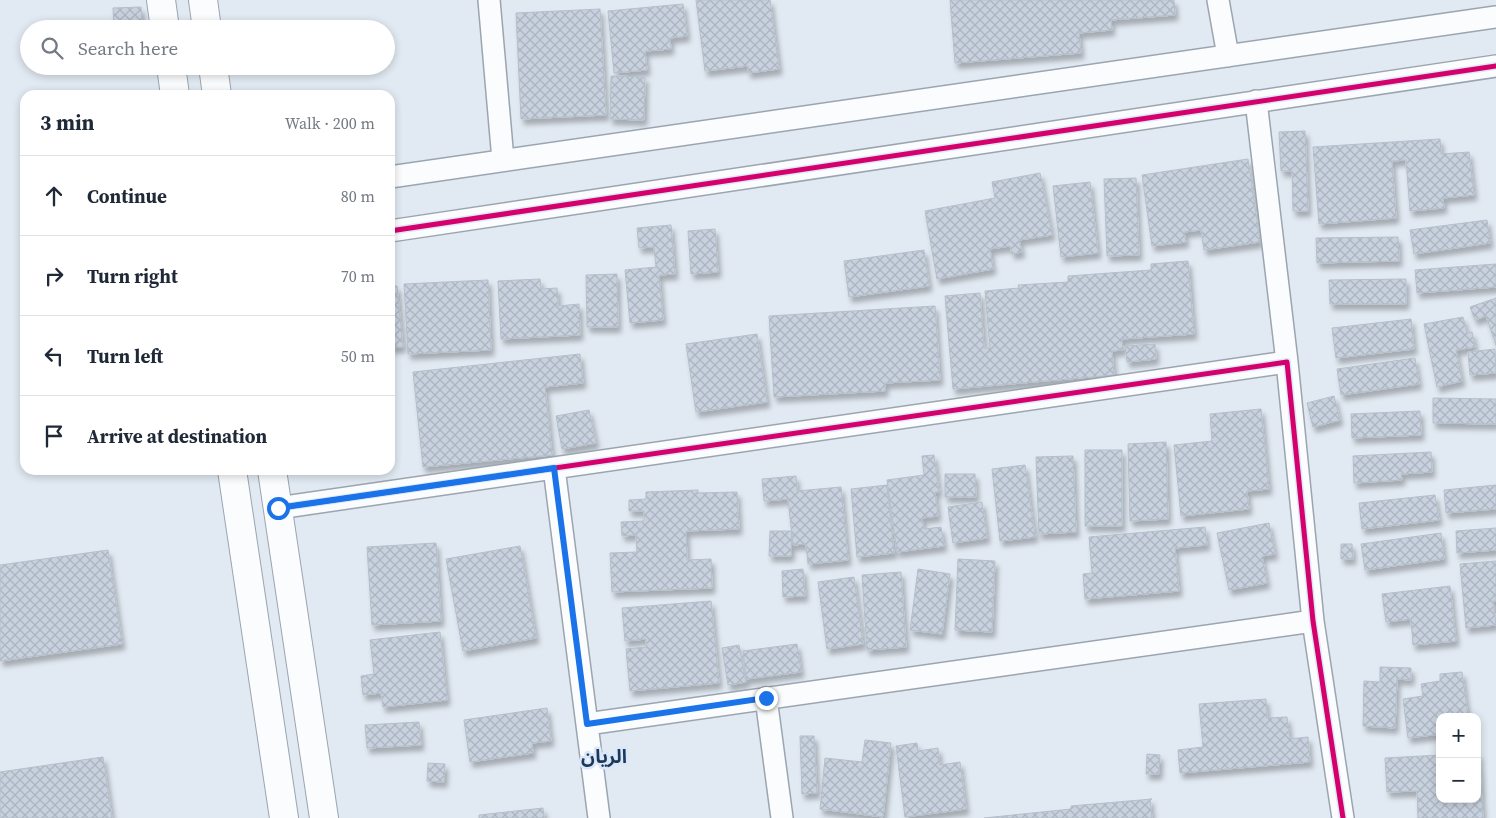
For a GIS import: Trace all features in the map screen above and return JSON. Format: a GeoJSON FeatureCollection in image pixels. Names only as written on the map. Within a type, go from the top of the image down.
{"type":"FeatureCollection","features":[{"type":"Feature","properties":{"kind":"street"},"geometry":{"type":"LineString","coordinates":[[161,0],[164,20]]}},
{"type":"Feature","properties":{"kind":"street"},"geometry":{"type":"LineString","coordinates":[[203,0],[206,20]]}},
{"type":"Feature","properties":{"kind":"street"},"geometry":{"type":"LineString","coordinates":[[489,0],[503,160]]}},
{"type":"Feature","properties":{"kind":"street"},"geometry":{"type":"LineString","coordinates":[[1218,0],[1228,56]]}},
{"type":"Feature","properties":{"kind":"street"},"geometry":{"type":"LineString","coordinates":[[395,176],[1496,17]]}},
{"type":"Feature","properties":{"kind":"street"},"geometry":{"type":"LineString","coordinates":[[395,230],[1496,66]]}},
{"type":"Feature","properties":{"kind":"street"},"geometry":{"type":"LineString","coordinates":[[172,75],[174,90]]}},
{"type":"Feature","properties":{"kind":"street"},"geometry":{"type":"LineString","coordinates":[[214,75],[216,90]]}},
{"type":"Feature","properties":{"kind":"street"},"geometry":{"type":"LineString","coordinates":[[1256,101],[1287,362],[1313,621],[1344,818]]}},
{"type":"Feature","properties":{"kind":"street"},"geometry":{"type":"LineString","coordinates":[[278,508],[1287,362]]}},
{"type":"Feature","properties":{"kind":"street"},"geometry":{"type":"LineString","coordinates":[[554,468],[598,818]]}},
{"type":"Feature","properties":{"kind":"street"},"geometry":{"type":"LineString","coordinates":[[233,475],[284,818]]}},
{"type":"Feature","properties":{"kind":"street"},"geometry":{"type":"LineString","coordinates":[[273,475],[324,818]]}},
{"type":"Feature","properties":{"kind":"street"},"geometry":{"type":"LineString","coordinates":[[587,724],[1313,621]]}},
{"type":"Feature","properties":{"kind":"street"},"geometry":{"type":"LineString","coordinates":[[766,698],[782,818]]}},
{"type":"Feature","properties":{"kind":"building"},"geometry":{"type":"Polygon","coordinates":[[[696,0],[770,0],[779,69],[748,73],[748,66],[705,71],[696,0]]]}},
{"type":"Feature","properties":{"kind":"building"},"geometry":{"type":"Polygon","coordinates":[[[950,0],[1174,0],[1175,15],[1111,20],[1112,30],[1079,33],[1081,53],[955,63],[950,0]]]}},
{"type":"Feature","properties":{"kind":"building"},"geometry":{"type":"Polygon","coordinates":[[[683,4],[687,36],[670,38],[671,49],[645,51],[647,70],[614,73],[608,11],[683,4]]]}},
{"type":"Feature","properties":{"kind":"building"},"geometry":{"type":"Polygon","coordinates":[[[141,7],[142,20],[114,20],[113,8],[141,7]]]}},
{"type":"Feature","properties":{"kind":"building"},"geometry":{"type":"Polygon","coordinates":[[[600,9],[606,115],[521,119],[516,13],[600,9]]]}},
{"type":"Feature","properties":{"kind":"building"},"geometry":{"type":"Polygon","coordinates":[[[611,76],[645,77],[644,120],[610,119],[611,76]]]}},
{"type":"Feature","properties":{"kind":"building"},"geometry":{"type":"Polygon","coordinates":[[[1305,131],[1308,211],[1293,211],[1292,171],[1281,171],[1279,132],[1305,131]]]}},
{"type":"Feature","properties":{"kind":"building"},"geometry":{"type":"Polygon","coordinates":[[[1440,139],[1441,154],[1469,152],[1474,195],[1443,198],[1444,208],[1410,211],[1406,160],[1392,161],[1396,218],[1319,224],[1313,147],[1440,139]]]}},
{"type":"Feature","properties":{"kind":"building"},"geometry":{"type":"Polygon","coordinates":[[[1248,159],[1260,242],[1204,250],[1201,230],[1184,232],[1186,242],[1152,246],[1142,175],[1248,159]]]}},
{"type":"Feature","properties":{"kind":"building"},"geometry":{"type":"Polygon","coordinates":[[[1040,173],[1052,235],[1019,240],[1022,252],[1012,254],[1010,246],[990,249],[993,269],[937,279],[925,211],[995,198],[992,182],[1040,173]]]}},
{"type":"Feature","properties":{"kind":"building"},"geometry":{"type":"Polygon","coordinates":[[[1136,178],[1139,255],[1107,256],[1104,179],[1136,178]]]}},
{"type":"Feature","properties":{"kind":"building"},"geometry":{"type":"Polygon","coordinates":[[[1090,182],[1098,253],[1061,257],[1053,186],[1090,182]]]}},
{"type":"Feature","properties":{"kind":"building"},"geometry":{"type":"Polygon","coordinates":[[[1487,220],[1490,243],[1414,254],[1410,230],[1487,220]]]}},
{"type":"Feature","properties":{"kind":"building"},"geometry":{"type":"Polygon","coordinates":[[[671,225],[675,274],[659,275],[663,320],[630,323],[625,270],[656,267],[654,247],[639,248],[637,228],[671,225]]]}},
{"type":"Feature","properties":{"kind":"building"},"geometry":{"type":"Polygon","coordinates":[[[715,229],[718,272],[691,274],[688,231],[715,229]]]}},
{"type":"Feature","properties":{"kind":"building"},"geometry":{"type":"Polygon","coordinates":[[[1398,237],[1399,261],[1317,263],[1316,238],[1398,237]]]}},
{"type":"Feature","properties":{"kind":"building"},"geometry":{"type":"Polygon","coordinates":[[[924,250],[929,286],[849,297],[844,261],[924,250]]]}},
{"type":"Feature","properties":{"kind":"building"},"geometry":{"type":"Polygon","coordinates":[[[1188,261],[1194,334],[1122,339],[1123,350],[1112,351],[1114,375],[953,389],[945,296],[980,293],[984,348],[990,348],[985,291],[1019,288],[1018,285],[1068,282],[1068,276],[1151,270],[1151,264],[1188,261]]]}},
{"type":"Feature","properties":{"kind":"building"},"geometry":{"type":"Polygon","coordinates":[[[1496,264],[1496,287],[1417,293],[1415,270],[1496,264]]]}},
{"type":"Feature","properties":{"kind":"building"},"geometry":{"type":"Polygon","coordinates":[[[617,274],[618,327],[587,327],[586,275],[617,274]]]}},
{"type":"Feature","properties":{"kind":"building"},"geometry":{"type":"Polygon","coordinates":[[[540,279],[541,289],[557,288],[558,306],[579,304],[580,335],[501,339],[498,281],[540,279]]]}},
{"type":"Feature","properties":{"kind":"building"},"geometry":{"type":"Polygon","coordinates":[[[1406,279],[1406,304],[1330,304],[1329,280],[1406,279]]]}},
{"type":"Feature","properties":{"kind":"building"},"geometry":{"type":"Polygon","coordinates":[[[488,280],[491,350],[408,354],[404,284],[488,280]]]}},
{"type":"Feature","properties":{"kind":"building"},"geometry":{"type":"Polygon","coordinates":[[[395,286],[397,286],[403,347],[395,348],[395,286]]]}},
{"type":"Feature","properties":{"kind":"building"},"geometry":{"type":"Polygon","coordinates":[[[1496,298],[1496,345],[1486,316],[1475,320],[1470,307],[1496,298]]]}},
{"type":"Feature","properties":{"kind":"building"},"geometry":{"type":"Polygon","coordinates":[[[935,306],[940,380],[885,383],[885,391],[774,397],[769,316],[935,306]]]}},
{"type":"Feature","properties":{"kind":"building"},"geometry":{"type":"Polygon","coordinates":[[[1463,317],[1467,333],[1472,332],[1475,347],[1456,350],[1462,381],[1437,387],[1424,324],[1463,317]]]}},
{"type":"Feature","properties":{"kind":"building"},"geometry":{"type":"Polygon","coordinates":[[[1411,319],[1414,349],[1336,358],[1332,328],[1411,319]]]}},
{"type":"Feature","properties":{"kind":"building"},"geometry":{"type":"Polygon","coordinates":[[[757,334],[767,402],[696,412],[686,344],[757,334]]]}},
{"type":"Feature","properties":{"kind":"building"},"geometry":{"type":"Polygon","coordinates":[[[1155,344],[1156,359],[1127,362],[1125,346],[1155,344]]]}},
{"type":"Feature","properties":{"kind":"building"},"geometry":{"type":"Polygon","coordinates":[[[1495,349],[1496,373],[1470,375],[1468,352],[1495,349]]]}},
{"type":"Feature","properties":{"kind":"building"},"geometry":{"type":"Polygon","coordinates":[[[580,354],[583,383],[545,387],[552,455],[423,467],[413,372],[580,354]]]}},
{"type":"Feature","properties":{"kind":"building"},"geometry":{"type":"Polygon","coordinates":[[[1415,358],[1419,384],[1341,395],[1337,369],[1415,358]]]}},
{"type":"Feature","properties":{"kind":"building"},"geometry":{"type":"Polygon","coordinates":[[[1334,396],[1340,420],[1313,427],[1307,403],[1334,396]]]}},
{"type":"Feature","properties":{"kind":"building"},"geometry":{"type":"Polygon","coordinates":[[[1433,398],[1496,399],[1496,424],[1433,423],[1433,398]]]}},
{"type":"Feature","properties":{"kind":"building"},"geometry":{"type":"Polygon","coordinates":[[[1261,409],[1269,489],[1247,491],[1249,509],[1181,516],[1174,445],[1212,441],[1210,414],[1261,409]]]}},
{"type":"Feature","properties":{"kind":"building"},"geometry":{"type":"Polygon","coordinates":[[[589,410],[596,443],[562,449],[556,416],[589,410]]]}},
{"type":"Feature","properties":{"kind":"building"},"geometry":{"type":"Polygon","coordinates":[[[1420,411],[1421,435],[1352,438],[1351,414],[1420,411]]]}},
{"type":"Feature","properties":{"kind":"building"},"geometry":{"type":"Polygon","coordinates":[[[1166,442],[1168,519],[1130,521],[1128,444],[1166,442]]]}},
{"type":"Feature","properties":{"kind":"building"},"geometry":{"type":"Polygon","coordinates":[[[1085,450],[1122,450],[1122,526],[1085,526],[1085,450]]]}},
{"type":"Feature","properties":{"kind":"building"},"geometry":{"type":"Polygon","coordinates":[[[1431,452],[1432,472],[1401,474],[1402,480],[1354,483],[1353,456],[1431,452]]]}},
{"type":"Feature","properties":{"kind":"building"},"geometry":{"type":"Polygon","coordinates":[[[934,455],[939,492],[935,492],[938,516],[922,518],[924,529],[941,527],[944,546],[897,552],[887,480],[924,475],[922,456],[934,455]]]}},
{"type":"Feature","properties":{"kind":"building"},"geometry":{"type":"Polygon","coordinates":[[[1073,456],[1076,532],[1039,534],[1036,457],[1073,456]]]}},
{"type":"Feature","properties":{"kind":"building"},"geometry":{"type":"Polygon","coordinates":[[[1025,465],[1035,537],[1000,541],[992,469],[1025,465]]]}},
{"type":"Feature","properties":{"kind":"building"},"geometry":{"type":"Polygon","coordinates":[[[945,474],[975,474],[976,497],[945,497],[945,474]]]}},
{"type":"Feature","properties":{"kind":"building"},"geometry":{"type":"Polygon","coordinates":[[[796,476],[797,491],[841,487],[848,560],[808,564],[806,544],[793,545],[788,499],[764,501],[762,479],[796,476]]]}},
{"type":"Feature","properties":{"kind":"building"},"geometry":{"type":"Polygon","coordinates":[[[887,485],[894,553],[857,557],[851,489],[887,485]]]}},
{"type":"Feature","properties":{"kind":"building"},"geometry":{"type":"Polygon","coordinates":[[[1496,485],[1496,509],[1446,513],[1444,490],[1496,485]]]}},
{"type":"Feature","properties":{"kind":"building"},"geometry":{"type":"Polygon","coordinates":[[[698,490],[698,493],[737,492],[739,529],[686,531],[687,560],[711,559],[712,588],[612,592],[610,553],[637,552],[636,535],[622,536],[621,522],[644,521],[644,511],[629,511],[629,500],[646,499],[646,492],[698,490]]]}},
{"type":"Feature","properties":{"kind":"building"},"geometry":{"type":"Polygon","coordinates":[[[1435,495],[1439,520],[1362,529],[1359,503],[1435,495]]]}},
{"type":"Feature","properties":{"kind":"building"},"geometry":{"type":"Polygon","coordinates":[[[982,502],[987,538],[953,543],[948,507],[982,502]]]}},
{"type":"Feature","properties":{"kind":"building"},"geometry":{"type":"Polygon","coordinates":[[[1269,523],[1275,554],[1262,556],[1267,583],[1229,590],[1217,533],[1269,523]]]}},
{"type":"Feature","properties":{"kind":"building"},"geometry":{"type":"Polygon","coordinates":[[[1205,527],[1207,545],[1175,548],[1179,591],[1085,599],[1083,574],[1092,573],[1089,537],[1205,527]]]}},
{"type":"Feature","properties":{"kind":"building"},"geometry":{"type":"Polygon","coordinates":[[[1496,528],[1496,550],[1457,553],[1456,531],[1496,528]]]}},
{"type":"Feature","properties":{"kind":"building"},"geometry":{"type":"Polygon","coordinates":[[[770,531],[792,531],[791,556],[769,556],[770,531]]]}},
{"type":"Feature","properties":{"kind":"building"},"geometry":{"type":"Polygon","coordinates":[[[1441,533],[1444,559],[1365,570],[1361,544],[1441,533]]]}},
{"type":"Feature","properties":{"kind":"building"},"geometry":{"type":"Polygon","coordinates":[[[436,543],[441,621],[372,625],[367,547],[436,543]]]}},
{"type":"Feature","properties":{"kind":"building"},"geometry":{"type":"Polygon","coordinates":[[[1341,544],[1352,544],[1353,559],[1341,559],[1341,544]]]}},
{"type":"Feature","properties":{"kind":"building"},"geometry":{"type":"Polygon","coordinates":[[[520,546],[536,638],[463,651],[446,559],[520,546]]]}},
{"type":"Feature","properties":{"kind":"building"},"geometry":{"type":"Polygon","coordinates":[[[108,550],[122,644],[0,661],[0,565],[108,550]]]}},
{"type":"Feature","properties":{"kind":"building"},"geometry":{"type":"Polygon","coordinates":[[[958,559],[995,561],[992,632],[955,630],[958,559]]]}},
{"type":"Feature","properties":{"kind":"building"},"geometry":{"type":"Polygon","coordinates":[[[1496,561],[1496,601],[1493,601],[1496,625],[1466,628],[1460,564],[1496,561]]]}},
{"type":"Feature","properties":{"kind":"building"},"geometry":{"type":"Polygon","coordinates":[[[803,569],[805,596],[783,597],[782,571],[803,569]]]}},
{"type":"Feature","properties":{"kind":"building"},"geometry":{"type":"Polygon","coordinates":[[[918,569],[950,574],[942,634],[910,630],[918,569]]]}},
{"type":"Feature","properties":{"kind":"building"},"geometry":{"type":"Polygon","coordinates":[[[901,572],[906,647],[867,650],[862,575],[901,572]]]}},
{"type":"Feature","properties":{"kind":"building"},"geometry":{"type":"Polygon","coordinates":[[[854,577],[863,644],[827,649],[818,582],[854,577]]]}},
{"type":"Feature","properties":{"kind":"building"},"geometry":{"type":"Polygon","coordinates":[[[1450,586],[1456,641],[1413,645],[1411,619],[1386,622],[1382,594],[1450,586]]]}},
{"type":"Feature","properties":{"kind":"building"},"geometry":{"type":"Polygon","coordinates":[[[711,601],[719,683],[630,691],[626,649],[646,647],[646,639],[625,641],[622,608],[711,601]]]}},
{"type":"Feature","properties":{"kind":"building"},"geometry":{"type":"Polygon","coordinates":[[[440,632],[447,700],[383,707],[381,693],[363,695],[361,676],[374,674],[370,640],[440,632]]]}},
{"type":"Feature","properties":{"kind":"building"},"geometry":{"type":"Polygon","coordinates":[[[797,644],[801,672],[746,679],[743,651],[797,644]]]}},
{"type":"Feature","properties":{"kind":"building"},"geometry":{"type":"Polygon","coordinates":[[[739,645],[746,682],[728,685],[722,648],[739,645]]]}},
{"type":"Feature","properties":{"kind":"building"},"geometry":{"type":"Polygon","coordinates":[[[1380,667],[1411,668],[1411,680],[1397,679],[1395,728],[1363,726],[1364,681],[1380,682],[1380,667]]]}},
{"type":"Feature","properties":{"kind":"building"},"geometry":{"type":"Polygon","coordinates":[[[1462,672],[1467,713],[1436,713],[1436,734],[1408,738],[1403,699],[1423,696],[1421,684],[1440,681],[1440,674],[1462,672]]]}},
{"type":"Feature","properties":{"kind":"building"},"geometry":{"type":"Polygon","coordinates":[[[1266,699],[1267,718],[1287,717],[1290,739],[1308,737],[1310,762],[1180,773],[1178,750],[1203,747],[1199,704],[1266,699]]]}},
{"type":"Feature","properties":{"kind":"building"},"geometry":{"type":"Polygon","coordinates":[[[547,708],[551,741],[532,743],[533,753],[470,762],[464,720],[547,708]]]}},
{"type":"Feature","properties":{"kind":"building"},"geometry":{"type":"Polygon","coordinates":[[[419,722],[421,745],[367,748],[365,725],[419,722]]]}},
{"type":"Feature","properties":{"kind":"building"},"geometry":{"type":"Polygon","coordinates":[[[800,736],[814,736],[817,793],[802,794],[800,736]]]}},
{"type":"Feature","properties":{"kind":"building"},"geometry":{"type":"Polygon","coordinates":[[[865,740],[891,743],[883,817],[820,809],[825,758],[862,762],[865,740]]]}},
{"type":"Feature","properties":{"kind":"building"},"geometry":{"type":"Polygon","coordinates":[[[917,743],[918,751],[938,748],[940,765],[960,762],[966,809],[905,817],[896,746],[917,743]]]}},
{"type":"Feature","properties":{"kind":"building"},"geometry":{"type":"Polygon","coordinates":[[[1147,754],[1160,755],[1159,774],[1146,774],[1147,754]]]}},
{"type":"Feature","properties":{"kind":"building"},"geometry":{"type":"Polygon","coordinates":[[[1436,755],[1436,803],[1481,803],[1481,786],[1483,818],[1418,818],[1417,791],[1387,792],[1385,758],[1436,755]]]}},
{"type":"Feature","properties":{"kind":"building"},"geometry":{"type":"Polygon","coordinates":[[[103,757],[112,818],[0,818],[0,772],[103,757]]]}},
{"type":"Feature","properties":{"kind":"building"},"geometry":{"type":"Polygon","coordinates":[[[428,763],[445,764],[444,782],[427,781],[428,763]]]}},
{"type":"Feature","properties":{"kind":"building"},"geometry":{"type":"Polygon","coordinates":[[[1150,799],[1152,818],[984,818],[1071,809],[1071,806],[1150,799]]]}},
{"type":"Feature","properties":{"kind":"building"},"geometry":{"type":"Polygon","coordinates":[[[543,808],[544,818],[479,818],[479,815],[543,808]]]}},
{"type":"Feature","properties":{"kind":"cycle path"},"geometry":{"type":"LineString","coordinates":[[395,230],[1496,66]]}},
{"type":"Feature","properties":{"kind":"cycle path"},"geometry":{"type":"LineString","coordinates":[[278,508],[1287,362],[1313,621],[1343,818]]}},
{"type":"Feature","properties":{"kind":"district","name":"الريان"},"geometry":{"type":"Point","coordinates":[604,756]}},
{"type":"Feature","properties":{"kind":"route"},"geometry":{"type":"LineString","coordinates":[[278,508],[554,468],[587,724],[766,698]]}}]}
